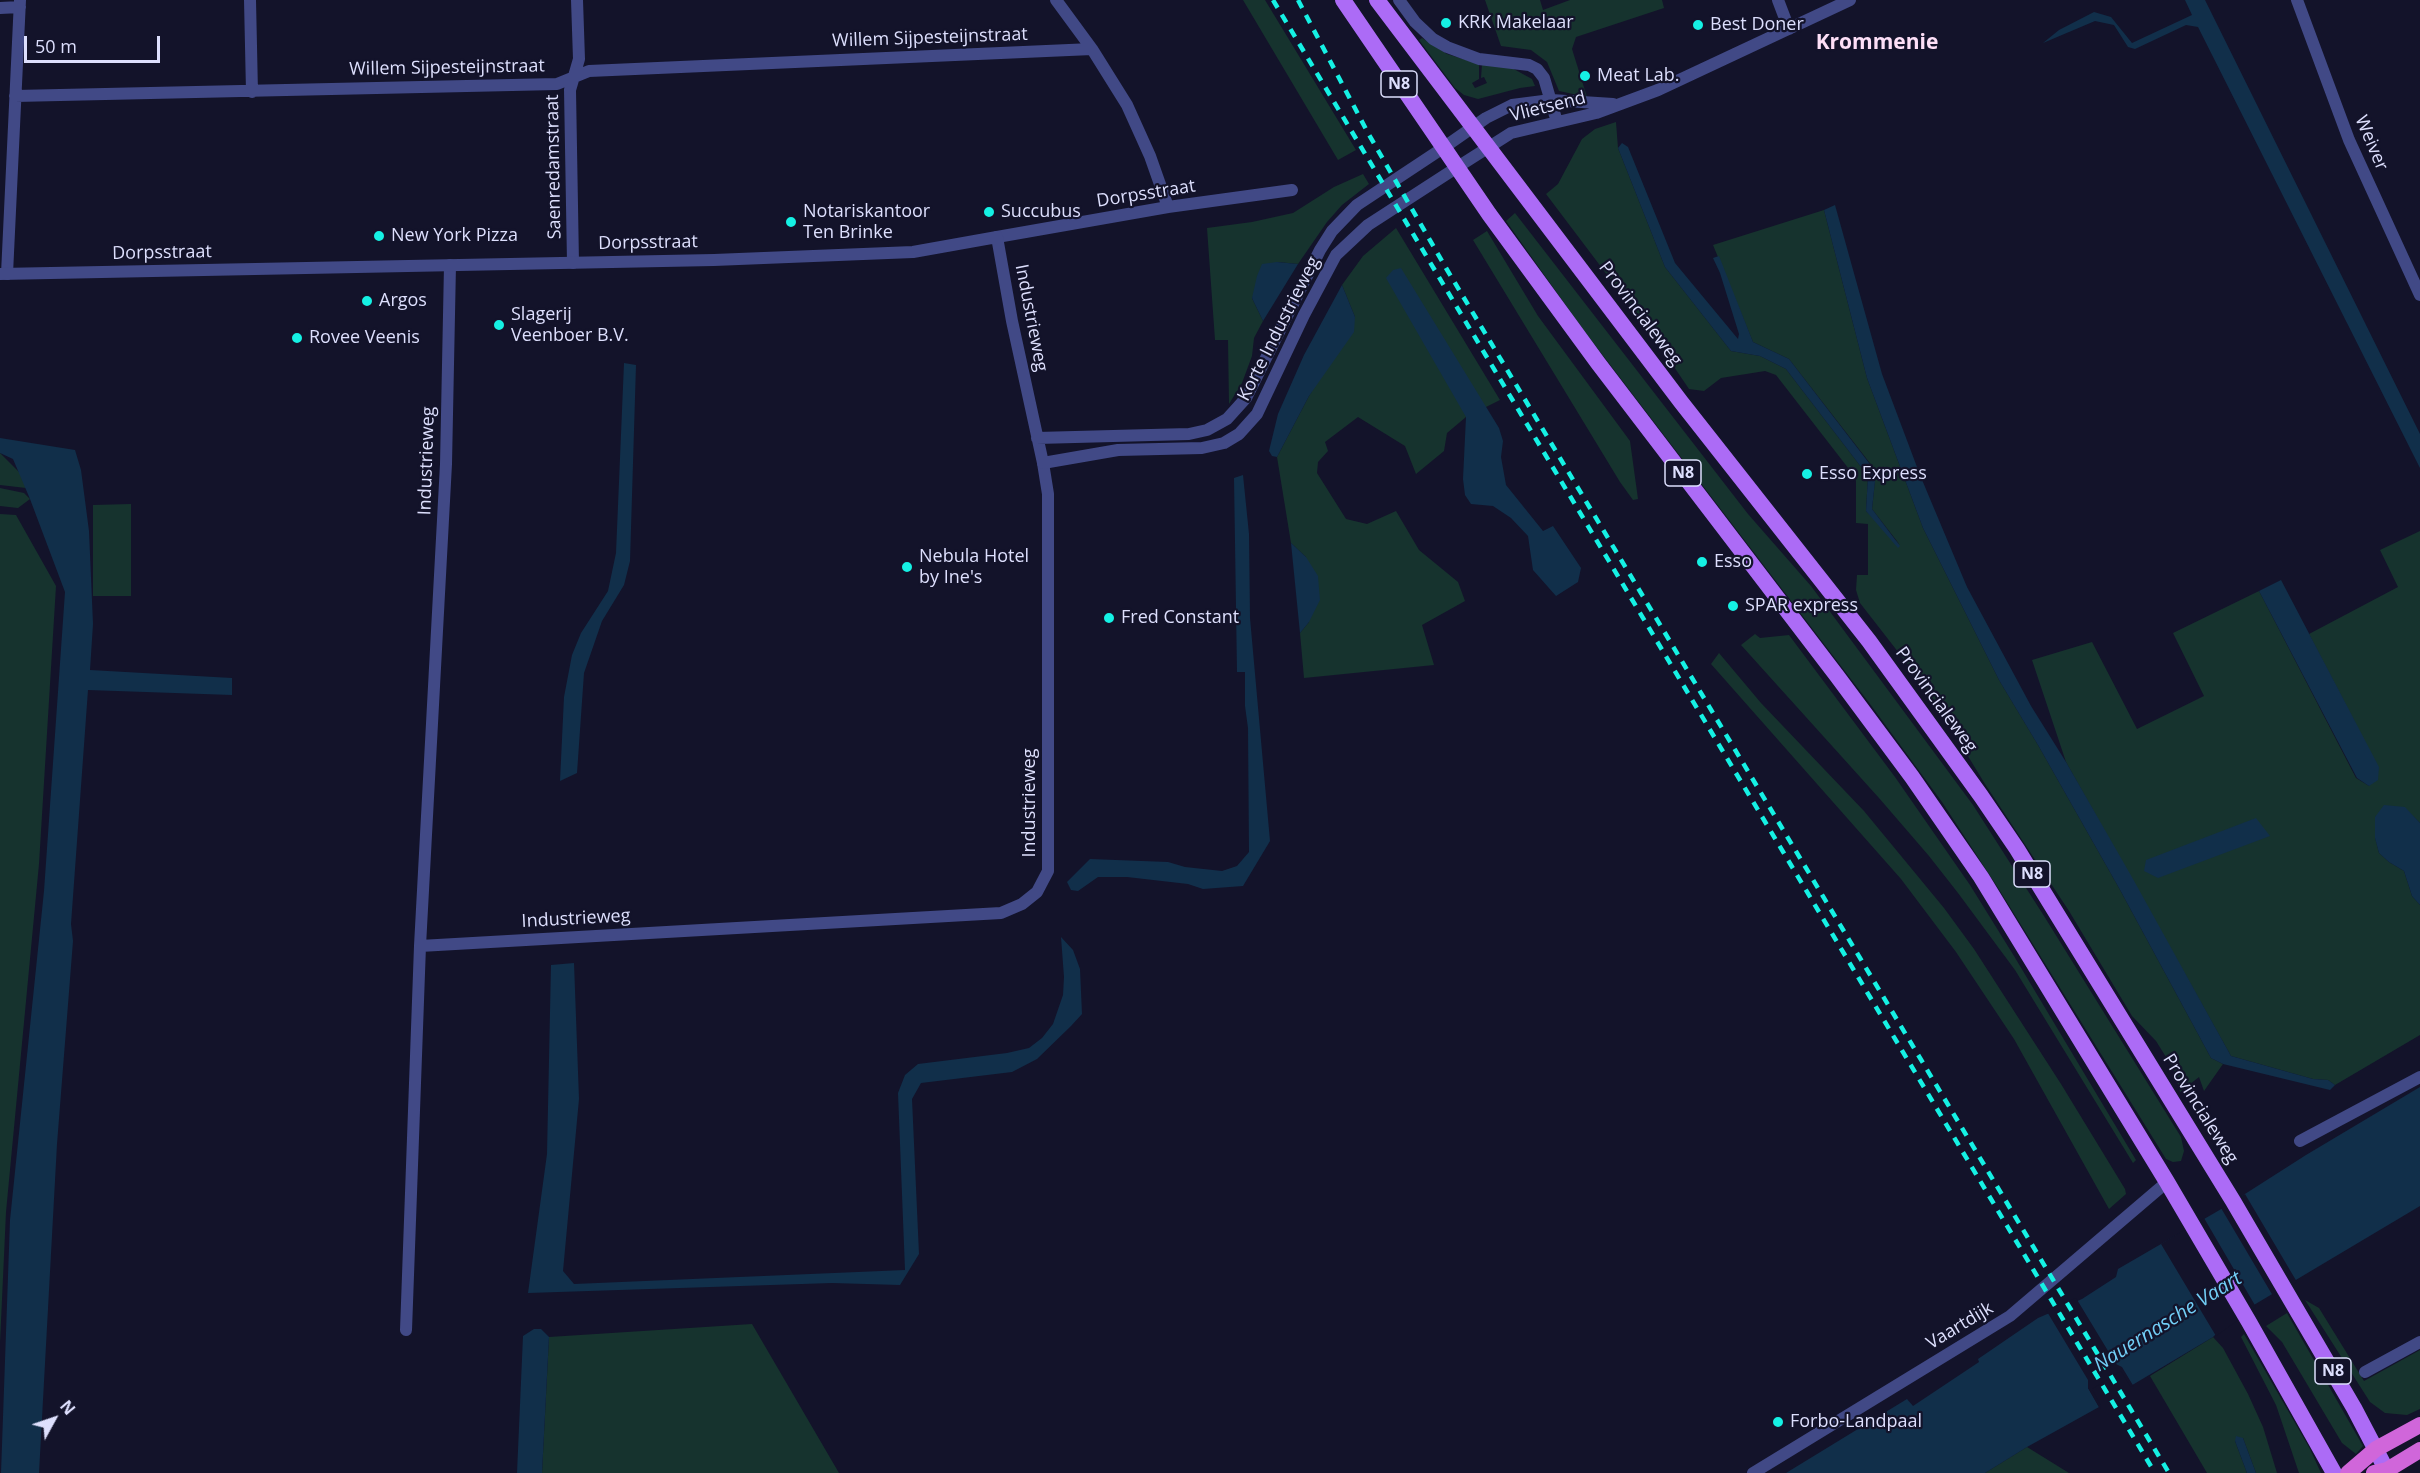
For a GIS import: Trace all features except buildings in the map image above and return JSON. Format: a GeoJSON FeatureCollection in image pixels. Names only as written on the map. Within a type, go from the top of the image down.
{"type":"FeatureCollection","features":[{"type":"Feature","properties":{"kind":"highway"},"geometry":{"type":"LineString","coordinates":[[2348,1473],[2376,1449],[2420,1425]]}},
{"type":"Feature","properties":{"kind":"highway","name":"N8"},"geometry":{"type":"LineString","coordinates":[[2383,1472],[2420,1450]]}},
{"type":"Feature","properties":{"kind":"main road","name":"N8"},"geometry":{"type":"LineString","coordinates":[[1343,0],[1456,168],[1567,322],[1912,777],[1997,903],[2247,1317],[2334,1473]]}},
{"type":"Feature","properties":{"kind":"main road","name":"Provincialeweg"},"geometry":{"type":"LineString","coordinates":[[1377,0],[1681,402],[1869,641],[1976,788],[2017,849],[2288,1293],[2376,1449],[2383,1472]]}},
{"type":"Feature","properties":{"kind":"street"},"geometry":{"type":"LineString","coordinates":[[250,0],[252,92]]}},
{"type":"Feature","properties":{"kind":"street","name":"Saenredamstraat"},"geometry":{"type":"LineString","coordinates":[[573,263],[570,90],[579,59],[578,0]]}},
{"type":"Feature","properties":{"kind":"street"},"geometry":{"type":"LineString","coordinates":[[1056,0],[1092,49],[1127,105],[1150,156],[1168,207]]}},
{"type":"Feature","properties":{"kind":"street"},"geometry":{"type":"LineString","coordinates":[[1399,0],[1433,39],[1447,47],[1479,59],[1529,65],[1536,69],[1544,78],[1557,122]]}},
{"type":"Feature","properties":{"kind":"street"},"geometry":{"type":"LineString","coordinates":[[1778,0],[1788,29]]}},
{"type":"Feature","properties":{"kind":"street","name":"Vlietsend"},"geometry":{"type":"LineString","coordinates":[[1456,168],[1511,133],[1588,116],[1620,105],[1658,90],[1850,0]]}},
{"type":"Feature","properties":{"kind":"street","name":"Weiver"},"geometry":{"type":"LineString","coordinates":[[2297,0],[2349,140],[2420,295]]}},
{"type":"Feature","properties":{"kind":"street"},"geometry":{"type":"LineString","coordinates":[[0,8],[20,4],[3,274]]}},
{"type":"Feature","properties":{"kind":"street","name":"Willem Sijpesteijnstraat"},"geometry":{"type":"LineString","coordinates":[[15,96],[556,84],[589,71],[1092,49]]}},
{"type":"Feature","properties":{"kind":"street","name":"Vlietsend"},"geometry":{"type":"LineString","coordinates":[[1443,148],[1512,105],[1551,100],[1620,105]]}},
{"type":"Feature","properties":{"kind":"street"},"geometry":{"type":"LineString","coordinates":[[0,118],[14,119]]}},
{"type":"Feature","properties":{"kind":"street","name":"Korte Industrieweg"},"geometry":{"type":"LineString","coordinates":[[1037,438],[1189,434],[1207,430],[1227,419],[1246,398],[1320,250],[1332,231],[1357,206],[1443,148]]}},
{"type":"Feature","properties":{"kind":"street","name":"Korte Industrieweg"},"geometry":{"type":"LineString","coordinates":[[1043,463],[1118,450],[1202,448],[1224,443],[1239,434],[1257,414],[1304,315],[1342,248],[1380,216],[1456,168]]}},
{"type":"Feature","properties":{"kind":"street","name":"Dorpsstraat"},"geometry":{"type":"LineString","coordinates":[[3,274],[714,260],[913,252],[1168,207],[1292,190]]}},
{"type":"Feature","properties":{"kind":"street","name":"Industrieweg"},"geometry":{"type":"LineString","coordinates":[[420,946],[1001,913],[1022,904],[1037,892],[1048,871],[1049,845],[1048,494],[997,237]]}},
{"type":"Feature","properties":{"kind":"street","name":"Industrieweg"},"geometry":{"type":"LineString","coordinates":[[406,1330],[420,946],[446,464],[450,265]]}},
{"type":"Feature","properties":{"kind":"street"},"geometry":{"type":"LineString","coordinates":[[2300,1141],[2420,1077]]}},
{"type":"Feature","properties":{"kind":"street","name":"Vaartdijk"},"geometry":{"type":"LineString","coordinates":[[1753,1473],[2010,1316],[2167,1182]]}},
{"type":"Feature","properties":{"kind":"street"},"geometry":{"type":"LineString","coordinates":[[2365,1372],[2420,1342]]}},
{"type":"Feature","properties":{"kind":"green space"},"geometry":{"type":"Polygon","coordinates":[[[1243,0],[1265,0],[1356,150],[1338,160],[1243,0]]]}},
{"type":"Feature","properties":{"kind":"green space"},"geometry":{"type":"Polygon","coordinates":[[[1485,0],[1540,0],[1543,10],[1570,0],[1662,0],[1664,8],[1576,37],[1572,49],[1587,97],[1559,91],[1547,62],[1531,50],[1501,46],[1485,0]]]}},
{"type":"Feature","properties":{"kind":"green space"},"geometry":{"type":"Polygon","coordinates":[[[1422,38],[1447,54],[1479,64],[1479,79],[1472,83],[1475,88],[1487,83],[1484,77],[1481,78],[1482,64],[1510,67],[1532,79],[1535,86],[1478,99],[1464,95],[1455,88],[1419,40],[1422,38]]]}},
{"type":"Feature","properties":{"kind":"green space"},"geometry":{"type":"Polygon","coordinates":[[[1616,122],[1618,148],[1665,267],[1731,351],[1760,356],[1786,369],[1868,476],[1866,511],[1900,545],[1872,509],[1876,471],[1789,359],[1753,342],[1713,245],[1824,210],[1867,378],[1923,528],[1999,680],[2119,888],[2211,1058],[2223,1064],[2204,1091],[2199,1077],[2180,1092],[2174,1070],[2156,1041],[2132,1016],[2069,911],[1985,784],[1938,707],[1860,603],[1856,590],[1857,575],[1868,575],[1868,524],[1856,523],[1856,481],[1852,473],[1776,375],[1765,371],[1721,378],[1704,391],[1689,389],[1651,333],[1546,194],[1558,184],[1582,139],[1595,129],[1616,122]]]}},
{"type":"Feature","properties":{"kind":"green space"},"geometry":{"type":"Polygon","coordinates":[[[1363,174],[1369,184],[1342,205],[1327,222],[1298,264],[1277,262],[1252,298],[1263,321],[1254,338],[1252,356],[1242,383],[1229,404],[1228,340],[1215,340],[1207,228],[1252,222],[1293,213],[1334,187],[1363,174]]]}},
{"type":"Feature","properties":{"kind":"green space"},"geometry":{"type":"Polygon","coordinates":[[[1515,213],[1748,514],[1811,586],[1973,805],[2181,1137],[2184,1151],[2181,1161],[2173,1162],[2166,1159],[2000,891],[1942,802],[1870,704],[1582,328],[1506,221],[1515,213]]]}},
{"type":"Feature","properties":{"kind":"green space"},"geometry":{"type":"Polygon","coordinates":[[[1396,228],[1500,400],[1466,417],[1447,433],[1444,451],[1416,474],[1405,446],[1358,417],[1325,442],[1328,451],[1318,462],[1317,473],[1346,519],[1367,524],[1396,511],[1419,550],[1458,582],[1465,601],[1422,625],[1434,665],[1304,678],[1300,633],[1309,622],[1306,557],[1291,543],[1277,457],[1355,317],[1342,285],[1363,256],[1396,228]]]}},
{"type":"Feature","properties":{"kind":"green space"},"geometry":{"type":"Polygon","coordinates":[[[1487,231],[1538,316],[1630,441],[1638,499],[1633,500],[1620,482],[1473,240],[1487,231]]]}},
{"type":"Feature","properties":{"kind":"green space"},"geometry":{"type":"Polygon","coordinates":[[[0,453],[22,475],[26,488],[0,485],[0,453]]]}},
{"type":"Feature","properties":{"kind":"green space"},"geometry":{"type":"Polygon","coordinates":[[[0,488],[24,493],[30,499],[18,508],[0,506],[0,488]]]}},
{"type":"Feature","properties":{"kind":"green space"},"geometry":{"type":"Polygon","coordinates":[[[131,504],[131,596],[93,596],[93,505],[131,504]]]}},
{"type":"Feature","properties":{"kind":"green space"},"geometry":{"type":"Polygon","coordinates":[[[0,514],[16,515],[56,586],[39,864],[6,1212],[0,1343],[0,514]]]}},
{"type":"Feature","properties":{"kind":"green space"},"geometry":{"type":"Polygon","coordinates":[[[2420,531],[2420,823],[2405,808],[2375,817],[2375,837],[2379,853],[2404,871],[2412,896],[2420,905],[2420,1035],[2335,1085],[2328,1080],[2313,1079],[2231,1056],[2066,762],[2032,660],[2092,642],[2137,729],[2204,696],[2173,633],[2259,591],[2356,778],[2369,786],[2378,767],[2309,634],[2398,587],[2380,550],[2420,531]]]}},
{"type":"Feature","properties":{"kind":"green space"},"geometry":{"type":"Polygon","coordinates":[[[1755,634],[1760,638],[1789,635],[1895,777],[1970,885],[2014,956],[2136,1160],[2133,1163],[2015,970],[1958,893],[1879,798],[1741,645],[1755,634]]]}},
{"type":"Feature","properties":{"kind":"green space"},"geometry":{"type":"Polygon","coordinates":[[[1719,653],[1761,703],[1864,811],[1944,908],[1974,949],[2125,1189],[2126,1194],[2109,1209],[2014,1039],[1956,952],[1901,879],[1711,664],[1719,653]]]}},
{"type":"Feature","properties":{"kind":"green space"},"geometry":{"type":"Polygon","coordinates":[[[2305,1300],[2319,1308],[2364,1381],[2420,1350],[2420,1409],[2407,1415],[2385,1413],[2370,1402],[2305,1300]]]}},
{"type":"Feature","properties":{"kind":"green space"},"geometry":{"type":"Polygon","coordinates":[[[2287,1313],[2363,1446],[2356,1454],[2342,1443],[2282,1342],[2266,1326],[2287,1313]]]}},
{"type":"Feature","properties":{"kind":"green space"},"geometry":{"type":"Polygon","coordinates":[[[752,1324],[839,1473],[542,1473],[549,1337],[752,1324]]]}},
{"type":"Feature","properties":{"kind":"green space"},"geometry":{"type":"Polygon","coordinates":[[[2244,1334],[2310,1449],[2321,1473],[2299,1473],[2276,1405],[2241,1337],[2244,1334]]]}},
{"type":"Feature","properties":{"kind":"green space"},"geometry":{"type":"Polygon","coordinates":[[[2213,1337],[2223,1348],[2248,1394],[2263,1427],[2277,1473],[2256,1473],[2243,1438],[2235,1441],[2247,1473],[2207,1473],[2150,1376],[2213,1337]]]}},
{"type":"Feature","properties":{"kind":"green space"},"geometry":{"type":"Polygon","coordinates":[[[2027,1447],[2069,1473],[1985,1473],[2027,1447]]]}},
{"type":"Feature","properties":{"kind":"water"},"geometry":{"type":"Polygon","coordinates":[[[2185,0],[2205,0],[2420,434],[2420,468],[2198,27],[2186,25],[2135,49],[2128,47],[2114,25],[2095,21],[2043,43],[2059,30],[2094,12],[2111,17],[2132,43],[2192,15],[2185,0]]]}},
{"type":"Feature","properties":{"kind":"water"},"geometry":{"type":"Polygon","coordinates":[[[1622,143],[1628,147],[1675,263],[1738,339],[1739,334],[1713,258],[1719,256],[1753,342],[1789,359],[1876,472],[1872,509],[1900,546],[1898,548],[1866,511],[1868,476],[1786,369],[1760,356],[1731,351],[1665,267],[1618,148],[1622,143]]]}},
{"type":"Feature","properties":{"kind":"water"},"geometry":{"type":"Polygon","coordinates":[[[1835,205],[1882,374],[1920,475],[1967,587],[2031,706],[2133,879],[2231,1056],[2313,1079],[2328,1080],[2335,1085],[2330,1090],[2223,1064],[2211,1058],[2119,888],[1999,680],[1923,528],[1867,378],[1824,210],[1835,205]]]}},
{"type":"Feature","properties":{"kind":"water"},"geometry":{"type":"Polygon","coordinates":[[[1277,262],[1298,264],[1263,321],[1252,298],[1257,276],[1262,264],[1277,262]]]}},
{"type":"Feature","properties":{"kind":"water"},"geometry":{"type":"Polygon","coordinates":[[[1401,268],[1499,428],[1503,441],[1501,457],[1506,485],[1543,531],[1553,526],[1581,568],[1578,582],[1556,596],[1533,570],[1528,536],[1511,518],[1493,506],[1471,504],[1465,495],[1463,479],[1466,417],[1386,278],[1393,270],[1401,268]]]}},
{"type":"Feature","properties":{"kind":"water"},"geometry":{"type":"Polygon","coordinates":[[[1342,285],[1355,317],[1354,332],[1309,396],[1277,457],[1272,456],[1269,451],[1278,414],[1304,355],[1342,285]]]}},
{"type":"Feature","properties":{"kind":"water"},"geometry":{"type":"Polygon","coordinates":[[[624,363],[636,365],[630,561],[624,585],[602,621],[584,673],[577,773],[560,781],[564,697],[572,655],[581,633],[608,591],[616,553],[624,363]]]}},
{"type":"Feature","properties":{"kind":"water"},"geometry":{"type":"Polygon","coordinates":[[[0,438],[75,450],[81,470],[89,531],[93,624],[90,670],[232,678],[232,695],[88,690],[71,924],[73,941],[57,1144],[39,1473],[1,1473],[10,1220],[44,891],[65,592],[13,459],[0,453],[0,438]]]}},
{"type":"Feature","properties":{"kind":"water"},"geometry":{"type":"Polygon","coordinates":[[[1243,475],[1249,534],[1250,618],[1270,841],[1243,886],[1203,889],[1188,884],[1127,877],[1098,877],[1078,891],[1071,890],[1067,882],[1090,859],[1168,862],[1185,867],[1222,871],[1237,866],[1249,852],[1245,672],[1237,672],[1234,478],[1243,475]]]}},
{"type":"Feature","properties":{"kind":"water"},"geometry":{"type":"Polygon","coordinates":[[[1291,543],[1306,557],[1318,576],[1320,600],[1309,622],[1300,633],[1291,543]]]}},
{"type":"Feature","properties":{"kind":"water"},"geometry":{"type":"Polygon","coordinates":[[[2281,580],[2379,767],[2378,780],[2369,786],[2357,778],[2259,591],[2281,580]]]}},
{"type":"Feature","properties":{"kind":"water"},"geometry":{"type":"Polygon","coordinates":[[[2384,805],[2405,807],[2420,823],[2420,905],[2412,896],[2404,871],[2379,853],[2375,838],[2375,817],[2384,805]]]}},
{"type":"Feature","properties":{"kind":"water"},"geometry":{"type":"Polygon","coordinates":[[[2256,818],[2270,836],[2158,878],[2144,871],[2146,860],[2256,818]]]}},
{"type":"Feature","properties":{"kind":"water"},"geometry":{"type":"Polygon","coordinates":[[[1061,937],[1073,950],[1080,969],[1082,1014],[1071,1026],[1037,1059],[1012,1072],[921,1083],[912,1099],[919,1254],[900,1285],[832,1283],[528,1293],[547,1154],[551,965],[574,963],[579,1099],[563,1271],[574,1284],[905,1270],[898,1093],[905,1075],[918,1064],[1007,1053],[1029,1048],[1042,1038],[1053,1024],[1063,995],[1061,937]]]}},
{"type":"Feature","properties":{"kind":"water","name":"Nauernasche Vaart"},"geometry":{"type":"Polygon","coordinates":[[[2420,1087],[2420,1206],[2232,1318],[2213,1337],[2134,1384],[2132,1385],[2121,1367],[2088,1388],[2099,1407],[1985,1473],[1786,1473],[1907,1399],[1913,1406],[1979,1362],[1978,1359],[2038,1318],[2082,1299],[2116,1277],[2118,1269],[2223,1208],[2420,1087]]]}},
{"type":"Feature","properties":{"kind":"water"},"geometry":{"type":"Polygon","coordinates":[[[534,1329],[541,1329],[549,1337],[542,1473],[517,1473],[523,1336],[534,1329]]]}},
{"type":"Feature","properties":{"kind":"water"},"geometry":{"type":"Polygon","coordinates":[[[2236,1436],[2243,1438],[2256,1473],[2247,1473],[2235,1441],[2236,1436]]]}},
{"type":"Feature","properties":{"kind":"pier"},"geometry":{"type":"Polygon","coordinates":[[[2245,1194],[2297,1282],[2273,1296],[2221,1208],[2245,1194]]]}},
{"type":"Feature","properties":{"kind":"pier"},"geometry":{"type":"Polygon","coordinates":[[[2204,1218],[2256,1307],[2216,1336],[2161,1244],[2204,1218]]]}},
{"type":"Feature","properties":{"kind":"pier"},"geometry":{"type":"Polygon","coordinates":[[[2076,1298],[2116,1364],[2122,1367],[2134,1387],[2130,1386],[2121,1371],[2092,1389],[2101,1406],[2100,1409],[2088,1388],[2088,1380],[2046,1310],[2076,1298]]]}},
{"type":"Feature","properties":{"kind":"railway"},"geometry":{"type":"LineString","coordinates":[[1273,0],[2155,1473]]}},
{"type":"Feature","properties":{"kind":"railway"},"geometry":{"type":"LineString","coordinates":[[1298,0],[1368,133],[1446,268],[2169,1473]]}},
{"type":"Feature","properties":{"kind":"place","name":"KRK Makelaar"},"geometry":{"type":"Point","coordinates":[1446,23]}},
{"type":"Feature","properties":{"kind":"place","name":"Best Doner"},"geometry":{"type":"Point","coordinates":[1698,25]}},
{"type":"Feature","properties":{"kind":"place","name":"Meat Lab."},"geometry":{"type":"Point","coordinates":[1585,76]}},
{"type":"Feature","properties":{"kind":"place","name":"Succubus"},"geometry":{"type":"Point","coordinates":[989,212]}},
{"type":"Feature","properties":{"kind":"place","name":"Notariskantoor Ten Brinke"},"geometry":{"type":"Point","coordinates":[791,222]}},
{"type":"Feature","properties":{"kind":"place","name":"New York Pizza"},"geometry":{"type":"Point","coordinates":[379,236]}},
{"type":"Feature","properties":{"kind":"place","name":"Argos"},"geometry":{"type":"Point","coordinates":[367,301]}},
{"type":"Feature","properties":{"kind":"place","name":"Slagerij Veenboer B.V."},"geometry":{"type":"Point","coordinates":[499,325]}},
{"type":"Feature","properties":{"kind":"place","name":"Rovee Veenis"},"geometry":{"type":"Point","coordinates":[297,338]}},
{"type":"Feature","properties":{"kind":"place","name":"Esso Express"},"geometry":{"type":"Point","coordinates":[1807,474]}},
{"type":"Feature","properties":{"kind":"place","name":"Esso"},"geometry":{"type":"Point","coordinates":[1702,562]}},
{"type":"Feature","properties":{"kind":"place","name":"Nebula Hotel by Ine's"},"geometry":{"type":"Point","coordinates":[907,567]}},
{"type":"Feature","properties":{"kind":"place","name":"SPAR express"},"geometry":{"type":"Point","coordinates":[1733,606]}},
{"type":"Feature","properties":{"kind":"place","name":"Fred Constant"},"geometry":{"type":"Point","coordinates":[1109,618]}},
{"type":"Feature","properties":{"kind":"place","name":"Forbo-Landpaal"},"geometry":{"type":"Point","coordinates":[1778,1422]}},
{"type":"Feature","properties":{"kind":"district","name":"Krommenie"},"geometry":{"type":"Point","coordinates":[1877,43]}}]}
